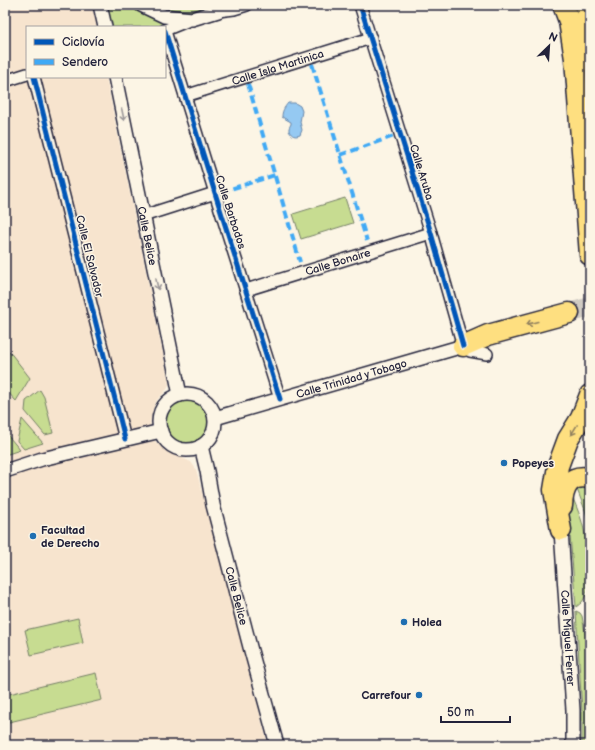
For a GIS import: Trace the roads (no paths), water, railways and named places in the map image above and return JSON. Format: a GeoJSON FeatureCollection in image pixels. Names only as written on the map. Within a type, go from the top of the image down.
{"type":"FeatureCollection","features":[{"type":"Feature","properties":{"kind":"highway"},"geometry":{"type":"LineString","coordinates":[[563,5],[582,60]]}},
{"type":"Feature","properties":{"kind":"highway"},"geometry":{"type":"LineString","coordinates":[[574,5],[576,33],[582,60]]}},
{"type":"Feature","properties":{"kind":"highway"},"geometry":{"type":"LineString","coordinates":[[586,5],[582,60],[590,255]]}},
{"type":"Feature","properties":{"kind":"highway"},"geometry":{"type":"LineString","coordinates":[[463,346],[488,335],[570,313]]}},
{"type":"Feature","properties":{"kind":"highway"},"geometry":{"type":"LineString","coordinates":[[561,530],[554,490],[558,466],[568,439],[581,418],[590,395]]}},
{"type":"Feature","properties":{"kind":"highway"},"geometry":{"type":"LineString","coordinates":[[561,530],[563,494],[567,485],[570,481],[581,476],[590,478]]}},
{"type":"Feature","properties":{"kind":"street"},"geometry":{"type":"LineString","coordinates":[[100,5],[105,26]]}},
{"type":"Feature","properties":{"kind":"street"},"geometry":{"type":"LineString","coordinates":[[141,5],[164,16],[192,19]]}},
{"type":"Feature","properties":{"kind":"street"},"geometry":{"type":"LineString","coordinates":[[166,30],[222,8],[234,9],[246,5]]}},
{"type":"Feature","properties":{"kind":"street","name":"Calle Aruba"},"geometry":{"type":"LineString","coordinates":[[360,5],[463,346]]}},
{"type":"Feature","properties":{"kind":"street","name":"Calle Barbados"},"geometry":{"type":"LineString","coordinates":[[166,33],[280,399]]}},
{"type":"Feature","properties":{"kind":"street","name":"Calle Isla Martinica"},"geometry":{"type":"LineString","coordinates":[[185,96],[371,38]]}},
{"type":"Feature","properties":{"kind":"street"},"geometry":{"type":"LineString","coordinates":[[5,81],[26,74]]}},
{"type":"Feature","properties":{"kind":"street","name":"Calle El Salvador"},"geometry":{"type":"LineString","coordinates":[[34,78],[125,439]]}},
{"type":"Feature","properties":{"kind":"street","name":"Calle Belice"},"geometry":{"type":"LineString","coordinates":[[115,78],[180,395]]}},
{"type":"Feature","properties":{"kind":"street"},"geometry":{"type":"LineString","coordinates":[[143,216],[215,194]]}},
{"type":"Feature","properties":{"kind":"street","name":"Calle Bonaire"},"geometry":{"type":"LineString","coordinates":[[246,290],[430,233]]}},
{"type":"Feature","properties":{"kind":"street"},"geometry":{"type":"LineString","coordinates":[[463,346],[470,351],[487,354]]}},
{"type":"Feature","properties":{"kind":"street","name":"Calle Trinidad y Tobago"},"geometry":{"type":"LineString","coordinates":[[215,418],[463,346]]}},
{"type":"Feature","properties":{"kind":"street"},"geometry":{"type":"LineString","coordinates":[[190,394],[200,398],[211,408],[215,418],[212,434],[207,441],[200,446],[189,450],[177,448],[167,441],[160,431],[159,420],[162,409],[170,400],[180,395],[190,394]]}},
{"type":"Feature","properties":{"kind":"street"},"geometry":{"type":"LineString","coordinates":[[5,471],[42,459],[160,431]]}},
{"type":"Feature","properties":{"kind":"street","name":"Calle Belice"},"geometry":{"type":"LineString","coordinates":[[200,446],[215,513],[277,745]]}},
{"type":"Feature","properties":{"kind":"street","name":"Calle Miguel Ferrer"},"geometry":{"type":"LineString","coordinates":[[561,530],[573,710],[573,745]]}},
{"type":"Feature","properties":{"kind":"water"},"geometry":{"type":"Polygon","coordinates":[[[288,103],[295,103],[300,106],[302,111],[300,122],[302,130],[300,135],[295,136],[291,134],[289,128],[291,122],[282,117],[282,113],[288,103]]]}},
{"type":"Feature","properties":{"kind":"tunnel"},"geometry":{"type":"LineString","coordinates":[[569,313],[590,307]]}},
{"type":"Feature","properties":{"kind":"place","name":"Popeyes"},"geometry":{"type":"Point","coordinates":[504,463]}},
{"type":"Feature","properties":{"kind":"place","name":"Facultad de Derecho"},"geometry":{"type":"Point","coordinates":[33,536]}},
{"type":"Feature","properties":{"kind":"place","name":"Holea"},"geometry":{"type":"Point","coordinates":[404,622]}},
{"type":"Feature","properties":{"kind":"place","name":"Carrefour"},"geometry":{"type":"Point","coordinates":[419,695]}}]}
